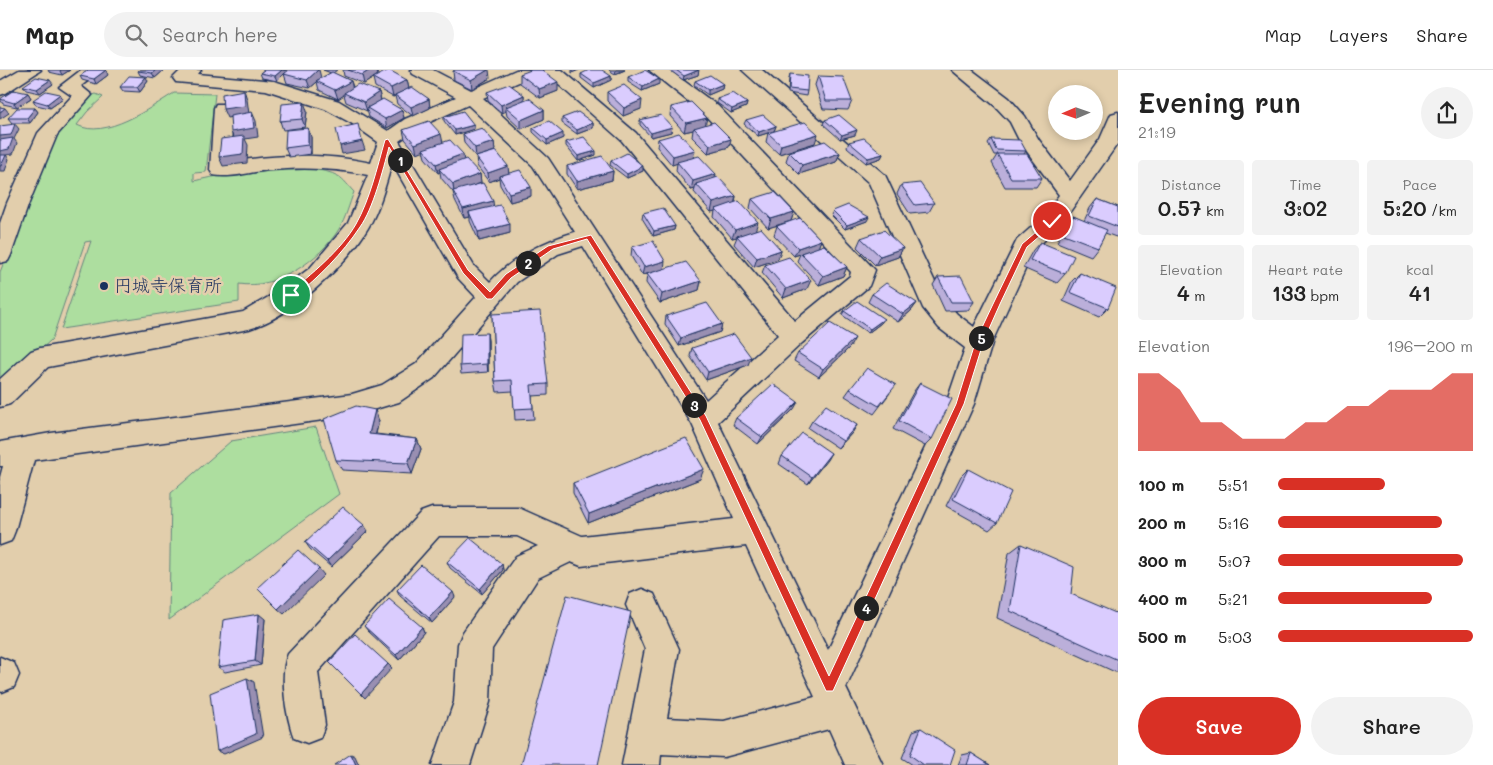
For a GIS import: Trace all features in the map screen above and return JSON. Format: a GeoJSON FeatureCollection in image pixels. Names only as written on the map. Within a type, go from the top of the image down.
{"type":"FeatureCollection","features":[{"type":"Feature","properties":{"kind":"street"},"geometry":{"type":"LineString","coordinates":[[0,255],[9,204],[48,133],[83,94],[68,87],[93,70]]}},
{"type":"Feature","properties":{"kind":"street"},"geometry":{"type":"LineString","coordinates":[[192,70],[182,78],[268,85],[303,94],[332,105],[358,119],[388,140],[466,272],[490,297]]}},
{"type":"Feature","properties":{"kind":"street"},"geometry":{"type":"LineString","coordinates":[[247,83],[261,70]]}},
{"type":"Feature","properties":{"kind":"street"},"geometry":{"type":"LineString","coordinates":[[419,70],[470,96],[541,162],[589,236],[703,419],[834,698],[858,760]]}},
{"type":"Feature","properties":{"kind":"street"},"geometry":{"type":"LineString","coordinates":[[0,396],[40,358],[250,320],[291,295],[318,274],[358,226],[379,171],[388,140],[412,123],[530,70]]}},
{"type":"Feature","properties":{"kind":"street"},"geometry":{"type":"LineString","coordinates":[[551,70],[628,137],[793,336]]}},
{"type":"Feature","properties":{"kind":"street"},"geometry":{"type":"LineString","coordinates":[[658,70],[711,110],[863,270],[861,280],[793,336],[703,419]]}},
{"type":"Feature","properties":{"kind":"street"},"geometry":{"type":"LineString","coordinates":[[751,70],[878,180],[932,302],[948,321],[978,344]]}},
{"type":"Feature","properties":{"kind":"street"},"geometry":{"type":"LineString","coordinates":[[961,70],[1002,102],[1018,120],[1030,142],[1070,196]]}},
{"type":"Feature","properties":{"kind":"street"},"geometry":{"type":"LineString","coordinates":[[0,75],[31,71]]}},
{"type":"Feature","properties":{"kind":"street"},"geometry":{"type":"LineString","coordinates":[[0,89],[31,71]]}},
{"type":"Feature","properties":{"kind":"street"},"geometry":{"type":"LineString","coordinates":[[223,108],[220,170],[259,163],[320,161],[379,171]]}},
{"type":"Feature","properties":{"kind":"street"},"geometry":{"type":"LineString","coordinates":[[642,606],[662,649],[644,750],[724,739],[834,698],[960,404],[978,344],[1025,246],[1052,221],[1110,140],[1118,118]]}},
{"type":"Feature","properties":{"kind":"street"},"geometry":{"type":"LineString","coordinates":[[0,531],[11,452],[352,405],[390,394],[425,371],[508,276],[550,248],[589,236]]}},
{"type":"Feature","properties":{"kind":"street"},"geometry":{"type":"LineString","coordinates":[[308,725],[300,666],[432,522],[519,522],[581,550],[755,531]]}},
{"type":"Feature","properties":{"kind":"street"},"geometry":{"type":"LineString","coordinates":[[451,765],[472,702],[475,644],[527,567],[571,546]]}},
{"type":"Feature","properties":{"kind":"green space"},"geometry":{"type":"Polygon","coordinates":[[[174,93],[215,94],[206,172],[194,173],[194,181],[246,172],[289,168],[325,171],[340,177],[354,192],[346,216],[339,229],[321,252],[296,270],[268,282],[253,285],[239,284],[239,302],[61,329],[91,241],[85,242],[52,339],[0,388],[0,272],[57,130],[84,98],[96,94],[103,97],[87,112],[77,125],[88,129],[114,125],[140,114],[174,93]]]}},
{"type":"Feature","properties":{"kind":"green space"},"geometry":{"type":"Polygon","coordinates":[[[316,427],[339,494],[169,620],[171,493],[231,441],[316,427]]]}},
{"type":"Feature","properties":{"kind":"building"},"geometry":{"type":"Polygon","coordinates":[[[88,70],[106,70],[94,79],[80,76],[88,70]]]}},
{"type":"Feature","properties":{"kind":"building"},"geometry":{"type":"Polygon","coordinates":[[[139,70],[156,70],[152,73],[139,70]]]}},
{"type":"Feature","properties":{"kind":"building"},"geometry":{"type":"Polygon","coordinates":[[[264,70],[282,70],[275,76],[260,73],[264,70]]]}},
{"type":"Feature","properties":{"kind":"building"},"geometry":{"type":"Polygon","coordinates":[[[289,70],[318,70],[307,80],[284,74],[289,70]]]}},
{"type":"Feature","properties":{"kind":"building"},"geometry":{"type":"Polygon","coordinates":[[[348,70],[370,70],[362,75],[348,70]]]}},
{"type":"Feature","properties":{"kind":"building"},"geometry":{"type":"Polygon","coordinates":[[[389,70],[407,80],[391,88],[373,78],[389,70]]]}},
{"type":"Feature","properties":{"kind":"building"},"geometry":{"type":"Polygon","coordinates":[[[488,70],[471,80],[453,71],[488,70]]]}},
{"type":"Feature","properties":{"kind":"building"},"geometry":{"type":"Polygon","coordinates":[[[531,70],[542,70],[558,82],[539,89],[520,74],[531,70]]]}},
{"type":"Feature","properties":{"kind":"building"},"geometry":{"type":"Polygon","coordinates":[[[589,70],[602,70],[611,76],[594,83],[581,74],[589,70]]]}},
{"type":"Feature","properties":{"kind":"building"},"geometry":{"type":"Polygon","coordinates":[[[645,70],[659,79],[643,87],[628,77],[645,70]]]}},
{"type":"Feature","properties":{"kind":"building"},"geometry":{"type":"Polygon","coordinates":[[[676,70],[699,70],[684,76],[676,70]]]}},
{"type":"Feature","properties":{"kind":"building"},"geometry":{"type":"Polygon","coordinates":[[[332,72],[351,81],[335,90],[316,81],[332,72]]]}},
{"type":"Feature","properties":{"kind":"building"},"geometry":{"type":"Polygon","coordinates":[[[790,74],[808,76],[807,91],[789,89],[790,74]]]}},
{"type":"Feature","properties":{"kind":"building"},"geometry":{"type":"Polygon","coordinates":[[[710,75],[723,84],[708,90],[695,81],[710,75]]]}},
{"type":"Feature","properties":{"kind":"building"},"geometry":{"type":"Polygon","coordinates":[[[129,76],[146,77],[137,87],[120,87],[129,76]]]}},
{"type":"Feature","properties":{"kind":"building"},"geometry":{"type":"Polygon","coordinates":[[[818,76],[843,77],[852,101],[826,101],[818,76]]]}},
{"type":"Feature","properties":{"kind":"building"},"geometry":{"type":"Polygon","coordinates":[[[36,77],[50,80],[37,89],[23,86],[36,77]]]}},
{"type":"Feature","properties":{"kind":"building"},"geometry":{"type":"Polygon","coordinates":[[[358,84],[379,92],[364,102],[344,93],[358,84]]]}},
{"type":"Feature","properties":{"kind":"building"},"geometry":{"type":"Polygon","coordinates":[[[509,84],[524,95],[501,105],[487,92],[509,84]]]}},
{"type":"Feature","properties":{"kind":"building"},"geometry":{"type":"Polygon","coordinates":[[[624,85],[642,100],[624,108],[607,92],[624,85]]]}},
{"type":"Feature","properties":{"kind":"building"},"geometry":{"type":"Polygon","coordinates":[[[412,87],[429,99],[411,107],[395,95],[412,87]]]}},
{"type":"Feature","properties":{"kind":"building"},"geometry":{"type":"Polygon","coordinates":[[[14,90],[28,93],[14,103],[0,99],[14,90]]]}},
{"type":"Feature","properties":{"kind":"building"},"geometry":{"type":"Polygon","coordinates":[[[244,90],[245,106],[223,109],[222,94],[244,90]]]}},
{"type":"Feature","properties":{"kind":"building"},"geometry":{"type":"Polygon","coordinates":[[[46,91],[60,94],[47,104],[33,100],[46,91]]]}},
{"type":"Feature","properties":{"kind":"building"},"geometry":{"type":"Polygon","coordinates":[[[733,93],[747,103],[732,109],[717,99],[733,93]]]}},
{"type":"Feature","properties":{"kind":"building"},"geometry":{"type":"Polygon","coordinates":[[[529,98],[544,110],[521,120],[506,107],[529,98]]]}},
{"type":"Feature","properties":{"kind":"building"},"geometry":{"type":"Polygon","coordinates":[[[383,99],[402,110],[385,119],[367,108],[383,99]]]}},
{"type":"Feature","properties":{"kind":"building"},"geometry":{"type":"Polygon","coordinates":[[[304,102],[302,119],[280,121],[282,104],[304,102]]]}},
{"type":"Feature","properties":{"kind":"building"},"geometry":{"type":"Polygon","coordinates":[[[691,102],[707,118],[686,123],[671,107],[691,102]]]}},
{"type":"Feature","properties":{"kind":"building"},"geometry":{"type":"Polygon","coordinates":[[[17,108],[35,108],[27,118],[8,118],[17,108]]]}},
{"type":"Feature","properties":{"kind":"building"},"geometry":{"type":"Polygon","coordinates":[[[463,111],[474,125],[455,130],[444,117],[463,111]]]}},
{"type":"Feature","properties":{"kind":"building"},"geometry":{"type":"Polygon","coordinates":[[[252,112],[254,128],[231,132],[230,116],[252,112]]]}},
{"type":"Feature","properties":{"kind":"building"},"geometry":{"type":"Polygon","coordinates":[[[578,112],[593,123],[577,130],[562,118],[578,112]]]}},
{"type":"Feature","properties":{"kind":"building"},"geometry":{"type":"Polygon","coordinates":[[[661,115],[672,127],[651,133],[640,120],[661,115]]]}},
{"type":"Feature","properties":{"kind":"building"},"geometry":{"type":"Polygon","coordinates":[[[763,115],[776,126],[759,132],[746,120],[763,115]]]}},
{"type":"Feature","properties":{"kind":"building"},"geometry":{"type":"Polygon","coordinates":[[[839,115],[857,130],[842,135],[825,120],[839,115]]]}},
{"type":"Feature","properties":{"kind":"building"},"geometry":{"type":"Polygon","coordinates":[[[429,121],[441,134],[415,144],[403,130],[429,121]]]}},
{"type":"Feature","properties":{"kind":"building"},"geometry":{"type":"Polygon","coordinates":[[[549,121],[563,133],[547,140],[533,128],[549,121]]]}},
{"type":"Feature","properties":{"kind":"building"},"geometry":{"type":"Polygon","coordinates":[[[714,122],[731,139],[710,145],[694,128],[714,122]]]}},
{"type":"Feature","properties":{"kind":"building"},"geometry":{"type":"Polygon","coordinates":[[[805,122],[818,134],[781,145],[768,133],[805,122]]]}},
{"type":"Feature","properties":{"kind":"building"},"geometry":{"type":"Polygon","coordinates":[[[15,124],[11,135],[0,136],[0,126],[15,124]]]}},
{"type":"Feature","properties":{"kind":"building"},"geometry":{"type":"Polygon","coordinates":[[[358,124],[362,141],[340,146],[336,129],[358,124]]]}},
{"type":"Feature","properties":{"kind":"building"},"geometry":{"type":"Polygon","coordinates":[[[308,128],[308,145],[285,148],[286,130],[308,128]]]}},
{"type":"Feature","properties":{"kind":"building"},"geometry":{"type":"Polygon","coordinates":[[[482,128],[494,142],[475,148],[463,134],[482,128]]]}},
{"type":"Feature","properties":{"kind":"building"},"geometry":{"type":"Polygon","coordinates":[[[679,133],[695,150],[673,156],[658,139],[679,133]]]}},
{"type":"Feature","properties":{"kind":"building"},"geometry":{"type":"Polygon","coordinates":[[[244,136],[243,154],[219,157],[221,139],[244,136]]]}},
{"type":"Feature","properties":{"kind":"building"},"geometry":{"type":"Polygon","coordinates":[[[584,137],[596,151],[578,156],[566,142],[584,137]]]}},
{"type":"Feature","properties":{"kind":"building"},"geometry":{"type":"Polygon","coordinates":[[[13,138],[9,149],[0,151],[0,140],[13,138]]]}},
{"type":"Feature","properties":{"kind":"building"},"geometry":{"type":"Polygon","coordinates":[[[864,138],[883,154],[868,158],[849,142],[864,138]]]}},
{"type":"Feature","properties":{"kind":"building"},"geometry":{"type":"Polygon","coordinates":[[[991,139],[1020,140],[1026,151],[996,150],[991,139]]]}},
{"type":"Feature","properties":{"kind":"building"},"geometry":{"type":"Polygon","coordinates":[[[450,140],[463,154],[436,164],[423,149],[450,140]]]}},
{"type":"Feature","properties":{"kind":"building"},"geometry":{"type":"Polygon","coordinates":[[[825,141],[840,153],[802,165],[789,152],[825,141]]]}},
{"type":"Feature","properties":{"kind":"building"},"geometry":{"type":"Polygon","coordinates":[[[496,151],[508,166],[488,173],[476,157],[496,151]]]}},
{"type":"Feature","properties":{"kind":"building"},"geometry":{"type":"Polygon","coordinates":[[[627,153],[643,166],[627,174],[611,161],[627,153]]]}},
{"type":"Feature","properties":{"kind":"building"},"geometry":{"type":"Polygon","coordinates":[[[997,154],[1027,154],[1042,178],[1011,178],[997,154]]]}},
{"type":"Feature","properties":{"kind":"building"},"geometry":{"type":"Polygon","coordinates":[[[0,155],[6,155],[1,166],[0,166],[0,155]]]}},
{"type":"Feature","properties":{"kind":"building"},"geometry":{"type":"Polygon","coordinates":[[[602,156],[613,171],[577,181],[567,166],[602,156]]]}},
{"type":"Feature","properties":{"kind":"building"},"geometry":{"type":"Polygon","coordinates":[[[699,156],[716,174],[693,181],[677,162],[699,156]]]}},
{"type":"Feature","properties":{"kind":"building"},"geometry":{"type":"Polygon","coordinates":[[[466,159],[480,174],[453,184],[439,169],[466,159]]]}},
{"type":"Feature","properties":{"kind":"building"},"geometry":{"type":"Polygon","coordinates":[[[520,170],[531,187],[509,193],[499,176],[520,170]]]}},
{"type":"Feature","properties":{"kind":"building"},"geometry":{"type":"Polygon","coordinates":[[[718,177],[736,196],[713,203],[696,184],[718,177]]]}},
{"type":"Feature","properties":{"kind":"building"},"geometry":{"type":"Polygon","coordinates":[[[483,183],[493,201],[463,209],[453,191],[483,183]]]}},
{"type":"Feature","properties":{"kind":"building"},"geometry":{"type":"Polygon","coordinates":[[[920,183],[934,203],[915,205],[901,185],[920,183]]]}},
{"type":"Feature","properties":{"kind":"building"},"geometry":{"type":"Polygon","coordinates":[[[775,192],[794,212],[771,219],[752,199],[775,192]]]}},
{"type":"Feature","properties":{"kind":"building"},"geometry":{"type":"Polygon","coordinates":[[[1097,199],[1118,207],[1118,227],[1089,216],[1097,199]]]}},
{"type":"Feature","properties":{"kind":"building"},"geometry":{"type":"Polygon","coordinates":[[[739,201],[758,222],[735,230],[716,209],[739,201]]]}},
{"type":"Feature","properties":{"kind":"building"},"geometry":{"type":"Polygon","coordinates":[[[500,205],[510,224],[478,232],[469,212],[500,205]]]}},
{"type":"Feature","properties":{"kind":"building"},"geometry":{"type":"Polygon","coordinates":[[[848,205],[869,217],[847,225],[833,211],[848,205]]]}},
{"type":"Feature","properties":{"kind":"building"},"geometry":{"type":"Polygon","coordinates":[[[663,208],[675,226],[654,231],[643,213],[663,208]]]}},
{"type":"Feature","properties":{"kind":"building"},"geometry":{"type":"Polygon","coordinates":[[[1073,216],[1107,230],[1098,247],[1064,234],[1073,216]]]}},
{"type":"Feature","properties":{"kind":"building"},"geometry":{"type":"Polygon","coordinates":[[[800,218],[821,240],[798,248],[777,226],[800,218]]]}},
{"type":"Feature","properties":{"kind":"building"},"geometry":{"type":"Polygon","coordinates":[[[761,228],[781,250],[757,258],[737,236],[761,228]]]}},
{"type":"Feature","properties":{"kind":"building"},"geometry":{"type":"Polygon","coordinates":[[[884,230],[903,248],[880,256],[861,238],[884,230]]]}},
{"type":"Feature","properties":{"kind":"building"},"geometry":{"type":"Polygon","coordinates":[[[653,241],[665,261],[644,267],[632,247],[653,241]]]}},
{"type":"Feature","properties":{"kind":"building"},"geometry":{"type":"Polygon","coordinates":[[[1040,242],[1074,256],[1065,274],[1030,260],[1040,242]]]}},
{"type":"Feature","properties":{"kind":"building"},"geometry":{"type":"Polygon","coordinates":[[[824,245],[847,267],[823,276],[801,253],[824,245]]]}},
{"type":"Feature","properties":{"kind":"building"},"geometry":{"type":"Polygon","coordinates":[[[789,257],[811,280],[786,289],[765,265],[789,257]]]}},
{"type":"Feature","properties":{"kind":"building"},"geometry":{"type":"Polygon","coordinates":[[[686,262],[701,281],[662,294],[647,274],[686,262]]]}},
{"type":"Feature","properties":{"kind":"building"},"geometry":{"type":"Polygon","coordinates":[[[1080,273],[1116,288],[1108,308],[1070,292],[1080,273]]]}},
{"type":"Feature","properties":{"kind":"building"},"geometry":{"type":"Polygon","coordinates":[[[961,276],[974,302],[951,302],[938,277],[961,276]]]}},
{"type":"Feature","properties":{"kind":"building"},"geometry":{"type":"Polygon","coordinates":[[[886,283],[917,303],[903,314],[872,294],[886,283]]]}},
{"type":"Feature","properties":{"kind":"building"},"geometry":{"type":"Polygon","coordinates":[[[857,301],[884,319],[870,329],[844,311],[857,301]]]}},
{"type":"Feature","properties":{"kind":"building"},"geometry":{"type":"Polygon","coordinates":[[[707,303],[722,324],[681,338],[666,316],[707,303]]]}},
{"type":"Feature","properties":{"kind":"building"},"geometry":{"type":"Polygon","coordinates":[[[540,311],[548,384],[531,385],[533,408],[514,409],[512,380],[495,381],[492,314],[540,311]]]}},
{"type":"Feature","properties":{"kind":"building"},"geometry":{"type":"Polygon","coordinates":[[[830,323],[855,338],[823,369],[798,353],[830,323]]]}},
{"type":"Feature","properties":{"kind":"building"},"geometry":{"type":"Polygon","coordinates":[[[487,333],[487,364],[460,366],[461,334],[487,333]]]}},
{"type":"Feature","properties":{"kind":"building"},"geometry":{"type":"Polygon","coordinates":[[[734,334],[751,357],[708,372],[692,348],[734,334]]]}},
{"type":"Feature","properties":{"kind":"building"},"geometry":{"type":"Polygon","coordinates":[[[867,368],[896,385],[879,406],[850,389],[867,368]]]}},
{"type":"Feature","properties":{"kind":"building"},"geometry":{"type":"Polygon","coordinates":[[[920,383],[952,399],[932,439],[899,421],[920,383]]]}},
{"type":"Feature","properties":{"kind":"building"},"geometry":{"type":"Polygon","coordinates":[[[773,384],[798,402],[762,437],[736,418],[773,384]]]}},
{"type":"Feature","properties":{"kind":"building"},"geometry":{"type":"Polygon","coordinates":[[[826,405],[857,425],[843,441],[812,421],[826,405]]]}},
{"type":"Feature","properties":{"kind":"building"},"geometry":{"type":"Polygon","coordinates":[[[356,406],[375,410],[369,434],[417,439],[408,463],[336,460],[324,419],[356,406]]]}},
{"type":"Feature","properties":{"kind":"building"},"geometry":{"type":"Polygon","coordinates":[[[802,433],[831,453],[812,477],[782,456],[802,433]]]}},
{"type":"Feature","properties":{"kind":"building"},"geometry":{"type":"Polygon","coordinates":[[[686,438],[704,469],[589,514],[573,483],[686,438]]]}},
{"type":"Feature","properties":{"kind":"building"},"geometry":{"type":"Polygon","coordinates":[[[968,469],[1011,492],[997,523],[953,499],[968,469]]]}},
{"type":"Feature","properties":{"kind":"building"},"geometry":{"type":"Polygon","coordinates":[[[343,507],[364,525],[327,561],[305,542],[343,507]]]}},
{"type":"Feature","properties":{"kind":"building"},"geometry":{"type":"Polygon","coordinates":[[[470,538],[502,564],[480,589],[447,562],[470,538]]]}},
{"type":"Feature","properties":{"kind":"building"},"geometry":{"type":"Polygon","coordinates":[[[1021,544],[1074,567],[1071,594],[1118,614],[1118,660],[1010,611],[1021,544]]]}},
{"type":"Feature","properties":{"kind":"building"},"geometry":{"type":"Polygon","coordinates":[[[298,550],[319,569],[278,609],[257,588],[298,550]]]}},
{"type":"Feature","properties":{"kind":"building"},"geometry":{"type":"Polygon","coordinates":[[[421,565],[453,592],[429,618],[397,590],[421,565]]]}},
{"type":"Feature","properties":{"kind":"building"},"geometry":{"type":"Polygon","coordinates":[[[567,595],[631,612],[598,765],[521,765],[567,595]]]}},
{"type":"Feature","properties":{"kind":"building"},"geometry":{"type":"Polygon","coordinates":[[[389,599],[422,627],[396,655],[364,626],[389,599]]]}},
{"type":"Feature","properties":{"kind":"building"},"geometry":{"type":"Polygon","coordinates":[[[259,614],[255,661],[218,667],[223,620],[259,614]]]}},
{"type":"Feature","properties":{"kind":"building"},"geometry":{"type":"Polygon","coordinates":[[[355,634],[388,664],[361,694],[329,662],[355,634]]]}},
{"type":"Feature","properties":{"kind":"building"},"geometry":{"type":"Polygon","coordinates":[[[247,678],[256,734],[217,751],[210,693],[247,678]]]}},
{"type":"Feature","properties":{"kind":"building"},"geometry":{"type":"Polygon","coordinates":[[[921,728],[955,750],[950,765],[924,765],[910,755],[921,728]]]}},
{"type":"Feature","properties":{"kind":"building"},"geometry":{"type":"Polygon","coordinates":[[[971,753],[990,765],[967,765],[971,753]]]}},
{"type":"Feature","properties":{"kind":"building"},"geometry":{"type":"Polygon","coordinates":[[[351,754],[356,765],[334,765],[351,754]]]}},
{"type":"Feature","properties":{"kind":"place","name":"円城寺保育所"},"geometry":{"type":"Point","coordinates":[104,286]}},
{"type":"Feature","properties":{"kind":"route"},"geometry":{"type":"LineString","coordinates":[[291,295],[318,274],[358,226],[378,175],[388,140],[466,272],[490,297],[508,276],[550,248],[589,236],[703,419],[829,687],[960,404],[980,340],[996,304],[1025,246],[1052,221]]}}]}
